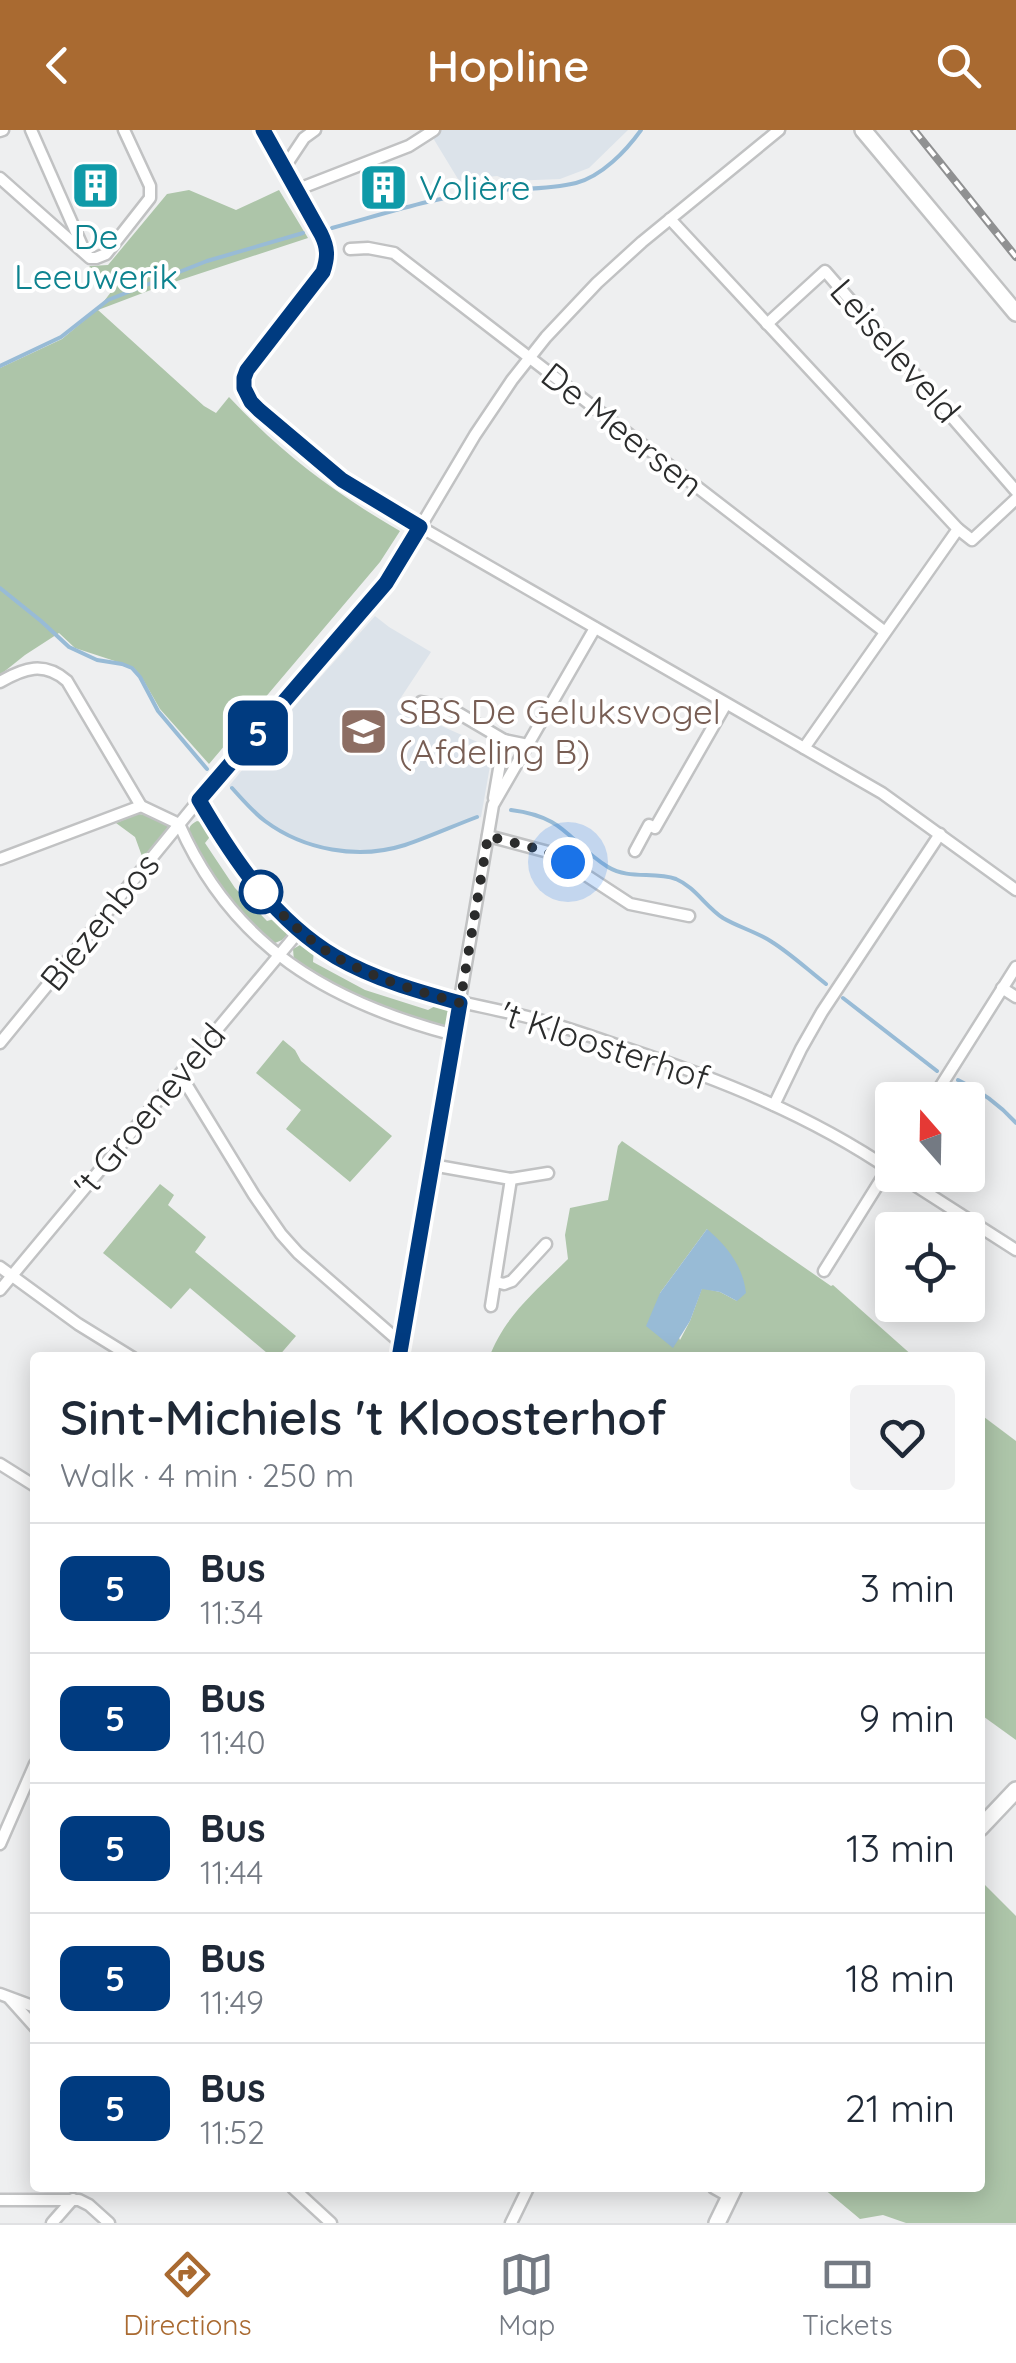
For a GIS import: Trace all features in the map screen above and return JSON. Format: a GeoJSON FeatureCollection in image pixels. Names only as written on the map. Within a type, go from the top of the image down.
{"type":"FeatureCollection","features":[{"type":"Feature","properties":{"kind":"street"},"geometry":{"type":"LineString","coordinates":[[31,130],[85,254]]}},
{"type":"Feature","properties":{"kind":"street"},"geometry":{"type":"LineString","coordinates":[[0,178],[90,258],[101,256],[147,204],[151,192],[124,130]]}},
{"type":"Feature","properties":{"kind":"street"},"geometry":{"type":"LineString","coordinates":[[263,130],[326,246],[328,258],[323,272],[247,370],[247,395],[259,410],[342,480],[882,793],[1016,890]]}},
{"type":"Feature","properties":{"kind":"street"},"geometry":{"type":"LineString","coordinates":[[284,168],[314,130]]}},
{"type":"Feature","properties":{"kind":"street"},"geometry":{"type":"LineString","coordinates":[[296,190],[409,146],[434,130]]}},
{"type":"Feature","properties":{"kind":"street","name":"Biezenbos"},"geometry":{"type":"LineString","coordinates":[[0,1043],[199,800],[386,583],[475,435],[529,358],[596,283],[778,130]]}},
{"type":"Feature","properties":{"kind":"street"},"geometry":{"type":"LineString","coordinates":[[863,130],[1016,313]]}},
{"type":"Feature","properties":{"kind":"street","name":"Leiseleveld"},"geometry":{"type":"LineString","coordinates":[[670,219],[958,530],[972,540],[1016,495],[825,271],[768,324]]}},
{"type":"Feature","properties":{"kind":"street","name":"De Meersen"},"geometry":{"type":"LineString","coordinates":[[350,249],[394,253],[885,632]]}},
{"type":"Feature","properties":{"kind":"street"},"geometry":{"type":"LineString","coordinates":[[804,748],[958,530]]}},
{"type":"Feature","properties":{"kind":"street"},"geometry":{"type":"LineString","coordinates":[[493,805],[594,628]]}},
{"type":"Feature","properties":{"kind":"street"},"geometry":{"type":"LineString","coordinates":[[0,682],[36,667],[48,669],[66,682],[141,806],[180,824]]}},
{"type":"Feature","properties":{"kind":"street"},"geometry":{"type":"LineString","coordinates":[[421,702],[448,707],[504,740],[528,744]]}},
{"type":"Feature","properties":{"kind":"street"},"geometry":{"type":"LineString","coordinates":[[635,851],[649,826],[654,828],[726,704]]}},
{"type":"Feature","properties":{"kind":"street"},"geometry":{"type":"LineString","coordinates":[[400,1352],[504,740]]}},
{"type":"Feature","properties":{"kind":"street","name":"'t Kloosterhof"},"geometry":{"type":"LineString","coordinates":[[199,800],[243,872],[300,930],[334,956],[404,988],[564,1027],[714,1079],[774,1104],[875,1158]]}},
{"type":"Feature","properties":{"kind":"street"},"geometry":{"type":"LineString","coordinates":[[0,859],[141,806]]}},
{"type":"Feature","properties":{"kind":"street","name":"'t Kloosterhof"},"geometry":{"type":"LineString","coordinates":[[180,824],[216,890],[279,955],[317,982],[366,1007],[454,1035]]}},
{"type":"Feature","properties":{"kind":"street"},"geometry":{"type":"LineString","coordinates":[[774,1104],[822,1012],[940,834]]}},
{"type":"Feature","properties":{"kind":"street"},"geometry":{"type":"LineString","coordinates":[[488,836],[552,853],[630,904],[689,916]]}},
{"type":"Feature","properties":{"kind":"street","name":"'t Groeneveld"},"geometry":{"type":"LineString","coordinates":[[0,1290],[300,930]]}},
{"type":"Feature","properties":{"kind":"street"},"geometry":{"type":"LineString","coordinates":[[943,1082],[1016,966]]}},
{"type":"Feature","properties":{"kind":"street"},"geometry":{"type":"LineString","coordinates":[[1002,988],[1016,996]]}},
{"type":"Feature","properties":{"kind":"street"},"geometry":{"type":"LineString","coordinates":[[180,1074],[281,1234],[402,1342]]}},
{"type":"Feature","properties":{"kind":"street"},"geometry":{"type":"LineString","coordinates":[[432,1165],[511,1179],[548,1173]]}},
{"type":"Feature","properties":{"kind":"street"},"geometry":{"type":"LineString","coordinates":[[491,1306],[511,1179]]}},
{"type":"Feature","properties":{"kind":"street"},"geometry":{"type":"LineString","coordinates":[[824,1271],[875,1192]]}},
{"type":"Feature","properties":{"kind":"street"},"geometry":{"type":"LineString","coordinates":[[926,1192],[1016,1250]]}},
{"type":"Feature","properties":{"kind":"street"},"geometry":{"type":"LineString","coordinates":[[496,1282],[512,1281],[546,1244]]}},
{"type":"Feature","properties":{"kind":"street"},"geometry":{"type":"LineString","coordinates":[[0,1267],[123,1352]]}},
{"type":"Feature","properties":{"kind":"street"},"geometry":{"type":"LineString","coordinates":[[0,1464],[30,1483]]}},
{"type":"Feature","properties":{"kind":"street"},"geometry":{"type":"LineString","coordinates":[[0,1844],[4,1825],[30,1774]]}},
{"type":"Feature","properties":{"kind":"street"},"geometry":{"type":"LineString","coordinates":[[985,1823],[1016,1790]]}},
{"type":"Feature","properties":{"kind":"street"},"geometry":{"type":"LineString","coordinates":[[5,1996],[30,2005]]}},
{"type":"Feature","properties":{"kind":"street"},"geometry":{"type":"LineString","coordinates":[[5,1996],[30,2022]]}},
{"type":"Feature","properties":{"kind":"street"},"geometry":{"type":"LineString","coordinates":[[297,2192],[332,2223]]}},
{"type":"Feature","properties":{"kind":"street"},"geometry":{"type":"LineString","coordinates":[[511,2223],[526,2192]]}},
{"type":"Feature","properties":{"kind":"street"},"geometry":{"type":"LineString","coordinates":[[716,2223],[732,2192]]}},
{"type":"Feature","properties":{"kind":"street"},"geometry":{"type":"LineString","coordinates":[[0,2200],[73,2200],[88,2205],[109,2223]]}},
{"type":"Feature","properties":{"kind":"street"},"geometry":{"type":"LineString","coordinates":[[52,2223],[73,2200]]}},
{"type":"Feature","properties":{"kind":"shaded area"},"geometry":{"type":"Polygon","coordinates":[[[628,130],[589,168],[560,179],[510,181],[497,176],[469,179],[461,184],[430,133],[628,130]]]}},
{"type":"Feature","properties":{"kind":"shaded area","name":"SBS De Geluksvogel (Afdeling B)"},"geometry":{"type":"Polygon","coordinates":[[[375,616],[431,652],[398,702],[417,715],[493,749],[481,817],[402,846],[375,851],[321,849],[262,820],[229,786],[375,616]]]}},
{"type":"Feature","properties":{"kind":"green space"},"geometry":{"type":"Polygon","coordinates":[[[189,190],[236,210],[279,190],[308,238],[98,310],[204,406],[216,413],[229,397],[309,471],[400,531],[380,562],[209,764],[160,709],[133,667],[75,648],[59,633],[0,675],[0,368],[62,339],[98,309],[111,292],[86,271],[90,266],[108,265],[167,194],[189,190]]]}},
{"type":"Feature","properties":{"kind":"green space"},"geometry":{"type":"Polygon","coordinates":[[[138,814],[150,815],[168,826],[143,859],[135,837],[116,823],[138,814]]]}},
{"type":"Feature","properties":{"kind":"green space"},"geometry":{"type":"Polygon","coordinates":[[[197,821],[209,827],[205,843],[235,888],[267,921],[285,923],[287,935],[282,940],[268,940],[226,894],[189,837],[192,824],[197,821]]]}},
{"type":"Feature","properties":{"kind":"green space"},"geometry":{"type":"Polygon","coordinates":[[[302,944],[314,949],[313,962],[365,990],[428,1010],[443,1005],[452,1014],[445,1027],[436,1028],[344,992],[294,961],[293,949],[302,944]]]}},
{"type":"Feature","properties":{"kind":"green space"},"geometry":{"type":"Polygon","coordinates":[[[283,1040],[301,1061],[392,1136],[350,1182],[286,1129],[301,1110],[256,1073],[283,1040]]]}},
{"type":"Feature","properties":{"kind":"green space"},"geometry":{"type":"Polygon","coordinates":[[[622,1141],[833,1285],[908,1352],[491,1352],[513,1316],[568,1259],[565,1235],[570,1208],[608,1200],[622,1141]],[[707,1229],[660,1293],[680,1340],[702,1288],[737,1301],[707,1229]]]}},
{"type":"Feature","properties":{"kind":"green space"},"geometry":{"type":"Polygon","coordinates":[[[160,1184],[174,1195],[168,1205],[206,1237],[195,1252],[296,1336],[282,1352],[266,1352],[190,1288],[171,1309],[103,1253],[160,1184]]]}},
{"type":"Feature","properties":{"kind":"green space"},"geometry":{"type":"Polygon","coordinates":[[[985,1418],[1016,1441],[1016,1740],[985,1718],[985,1418]]]}},
{"type":"Feature","properties":{"kind":"green space"},"geometry":{"type":"Polygon","coordinates":[[[985,1885],[1016,1916],[1016,2223],[906,2223],[883,2215],[860,2219],[828,2192],[985,2192],[985,1885]]]}},
{"type":"Feature","properties":{"kind":"water"},"geometry":{"type":"Polygon","coordinates":[[[707,1229],[733,1257],[746,1293],[737,1301],[702,1289],[690,1321],[673,1348],[646,1326],[660,1293],[707,1229]]]}},
{"type":"Feature","properties":{"kind":"waterway"},"geometry":{"type":"LineString","coordinates":[[332,228],[451,197],[576,183],[613,162],[641,130]]}},
{"type":"Feature","properties":{"kind":"waterway"},"geometry":{"type":"LineString","coordinates":[[0,366],[61,337],[108,300],[207,261],[303,233]]}},
{"type":"Feature","properties":{"kind":"waterway"},"geometry":{"type":"LineString","coordinates":[[0,588],[69,647],[97,660],[132,668],[158,711],[207,769]]}},
{"type":"Feature","properties":{"kind":"waterway"},"geometry":{"type":"LineString","coordinates":[[232,788],[256,814],[280,831],[332,850],[387,849],[477,817]]}},
{"type":"Feature","properties":{"kind":"waterway"},"geometry":{"type":"LineString","coordinates":[[511,810],[544,818],[616,871],[676,879],[723,918],[772,942],[826,984]]}},
{"type":"Feature","properties":{"kind":"waterway"},"geometry":{"type":"LineString","coordinates":[[843,998],[937,1071]]}},
{"type":"Feature","properties":{"kind":"waterway"},"geometry":{"type":"LineString","coordinates":[[958,1080],[989,1098],[1016,1123]]}},
{"type":"Feature","properties":{"kind":"railway"},"geometry":{"type":"LineString","coordinates":[[914,130],[1016,257]]}},
{"type":"Feature","properties":{"kind":"bus line","name":"5"},"geometry":{"type":"LineString","coordinates":[[263,130],[321,234],[328,258],[323,272],[247,370],[244,388],[259,410],[342,480],[420,527],[386,583],[199,800],[243,872],[300,930],[334,956],[368,973],[404,988],[460,1003],[400,1352]]}},
{"type":"Feature","properties":{"kind":"place","name":"De Leeuwerik"},"geometry":{"type":"Point","coordinates":[96,185]}},
{"type":"Feature","properties":{"kind":"place","name":"Volière"},"geometry":{"type":"Point","coordinates":[384,188]}},
{"type":"Feature","properties":{"kind":"place","name":"SBS De Geluksvogel (Afdeling B)"},"geometry":{"type":"Point","coordinates":[364,732]}},
{"type":"Feature","properties":{"kind":"route"},"geometry":{"type":"LineString","coordinates":[[261,892],[334,956],[404,988],[460,1003],[488,836],[552,853],[568,862]]}}]}
